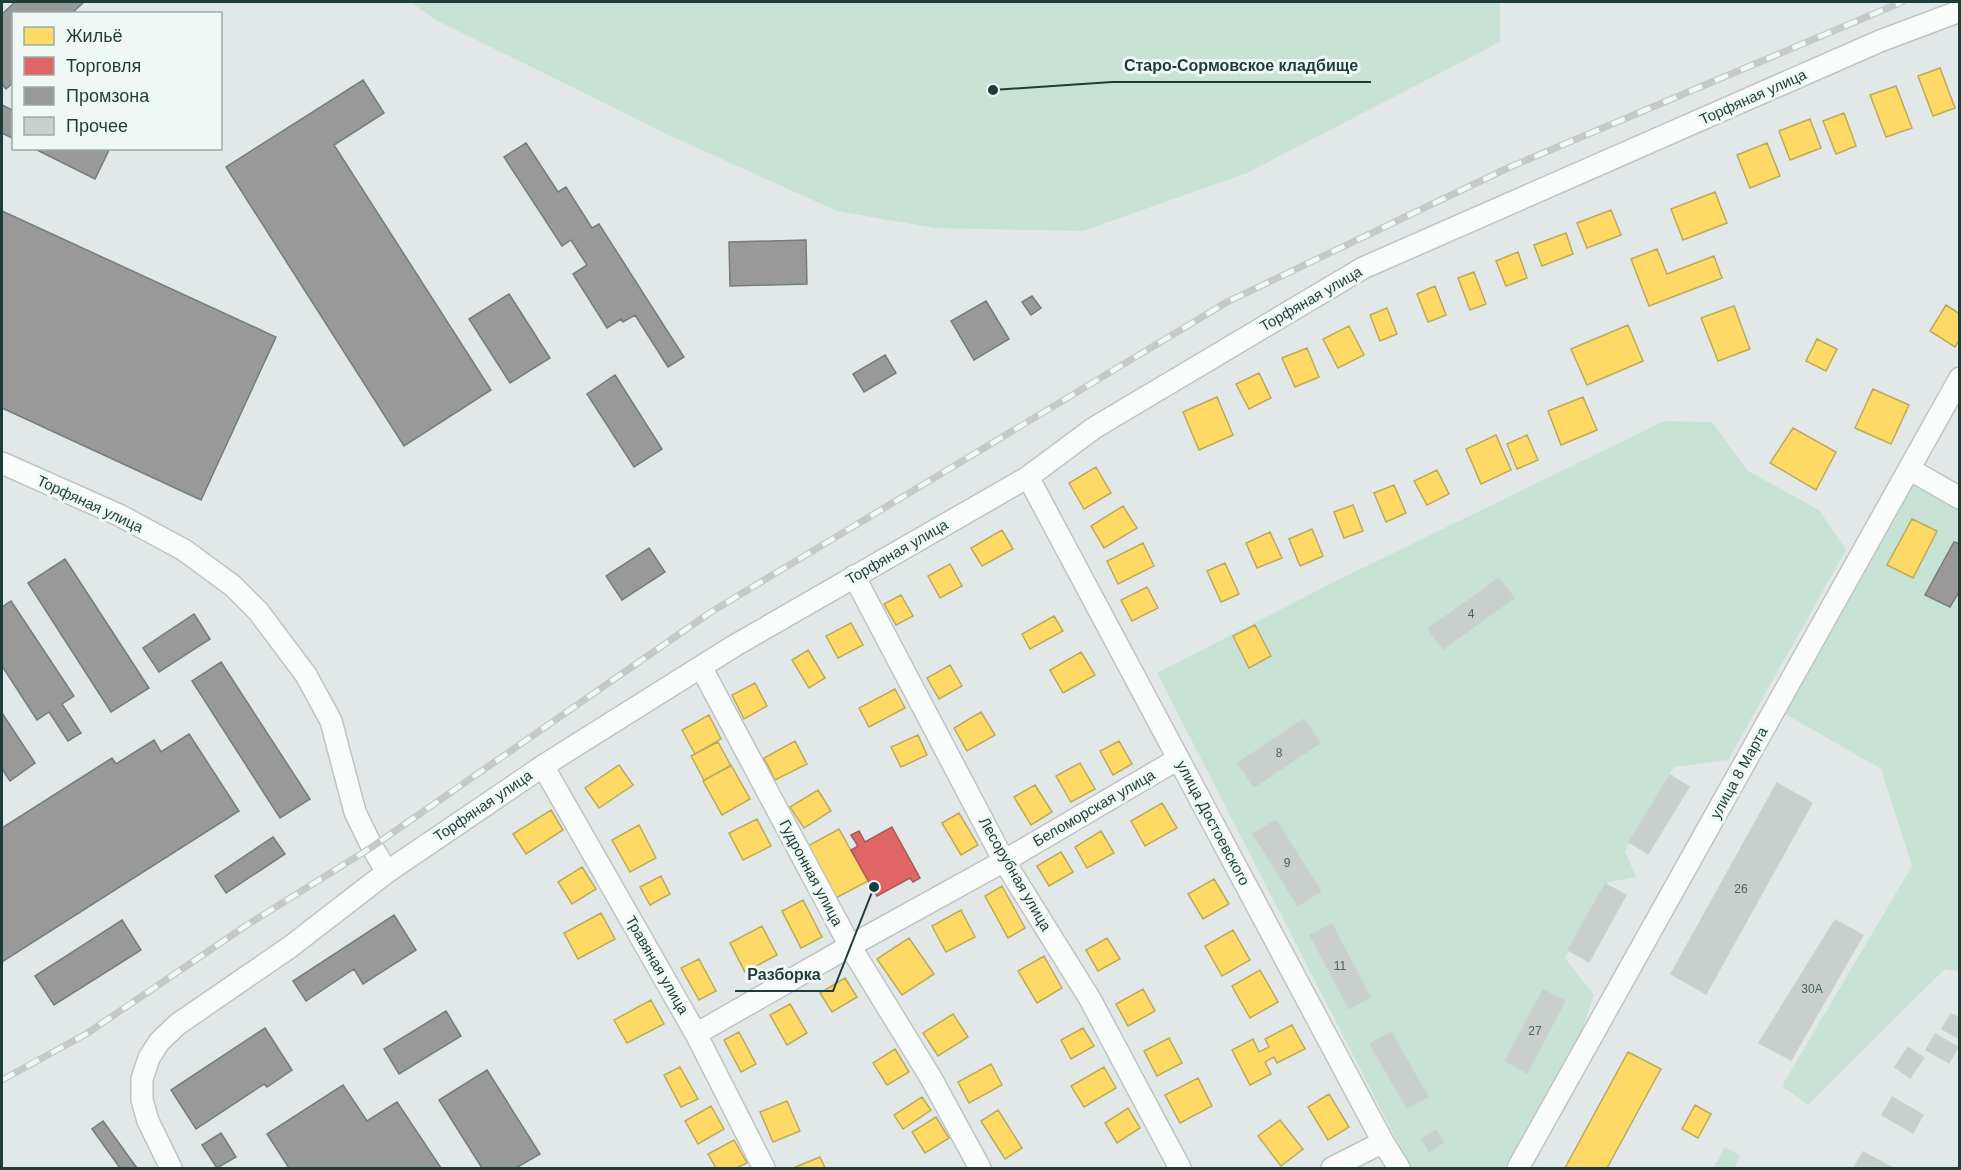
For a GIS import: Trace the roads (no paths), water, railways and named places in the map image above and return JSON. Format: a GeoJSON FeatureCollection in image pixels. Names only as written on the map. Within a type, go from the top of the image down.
{"type":"FeatureCollection","features":[{"type":"Feature","properties":{"kind":"street","name":"Торфяная улица"},"geometry":{"type":"LineString","coordinates":[[2,463],[119,515],[184,550],[233,586],[258,611],[306,675],[331,721],[355,812],[387,872],[543,766],[701,667],[854,576],[1028,477],[1094,428],[1363,268],[1869,46],[1959,10]]}},
{"type":"Feature","properties":{"kind":"street","name":"улица 8 Марта"},"geometry":{"type":"LineString","coordinates":[[1518,1168],[1959,378]]}},
{"type":"Feature","properties":{"kind":"street"},"geometry":{"type":"LineString","coordinates":[[1909,469],[1959,498]]}},
{"type":"Feature","properties":{"kind":"street","name":"улица Достоевского"},"geometry":{"type":"LineString","coordinates":[[1028,477],[1399,1168]]}},
{"type":"Feature","properties":{"kind":"street","name":"Лесорубная улица"},"geometry":{"type":"LineString","coordinates":[[854,576],[1004,861],[1090,999],[1180,1168]]}},
{"type":"Feature","properties":{"kind":"street","name":"Гудронная улица"},"geometry":{"type":"LineString","coordinates":[[701,667],[849,946],[930,1078],[980,1168]]}},
{"type":"Feature","properties":{"kind":"street","name":"Беломорская улица"},"geometry":{"type":"LineString","coordinates":[[696,1034],[1004,861],[1178,759]]}},
{"type":"Feature","properties":{"kind":"street","name":"Травяная улица"},"geometry":{"type":"LineString","coordinates":[[543,766],[696,1034],[764,1168]]}},
{"type":"Feature","properties":{"kind":"street"},"geometry":{"type":"LineString","coordinates":[[171,1168],[148,1121],[142,1100],[142,1078],[149,1058],[159,1042],[178,1023],[290,947],[387,872]]}},
{"type":"Feature","properties":{"kind":"street"},"geometry":{"type":"LineString","coordinates":[[1332,1168],[1383,1142]]}},
{"type":"Feature","properties":{"kind":"railway"},"geometry":{"type":"LineString","coordinates":[[2,1080],[86,1034],[247,925],[372,847],[711,612],[1227,302],[1510,167],[1902,2]]}},
{"type":"Feature","properties":{"kind":"place","name":"Старо-Сормовское кладбище"},"geometry":{"type":"Point","coordinates":[993,90]}},
{"type":"Feature","properties":{"kind":"place","name":"Разборка"},"geometry":{"type":"Point","coordinates":[874,887]}}]}
